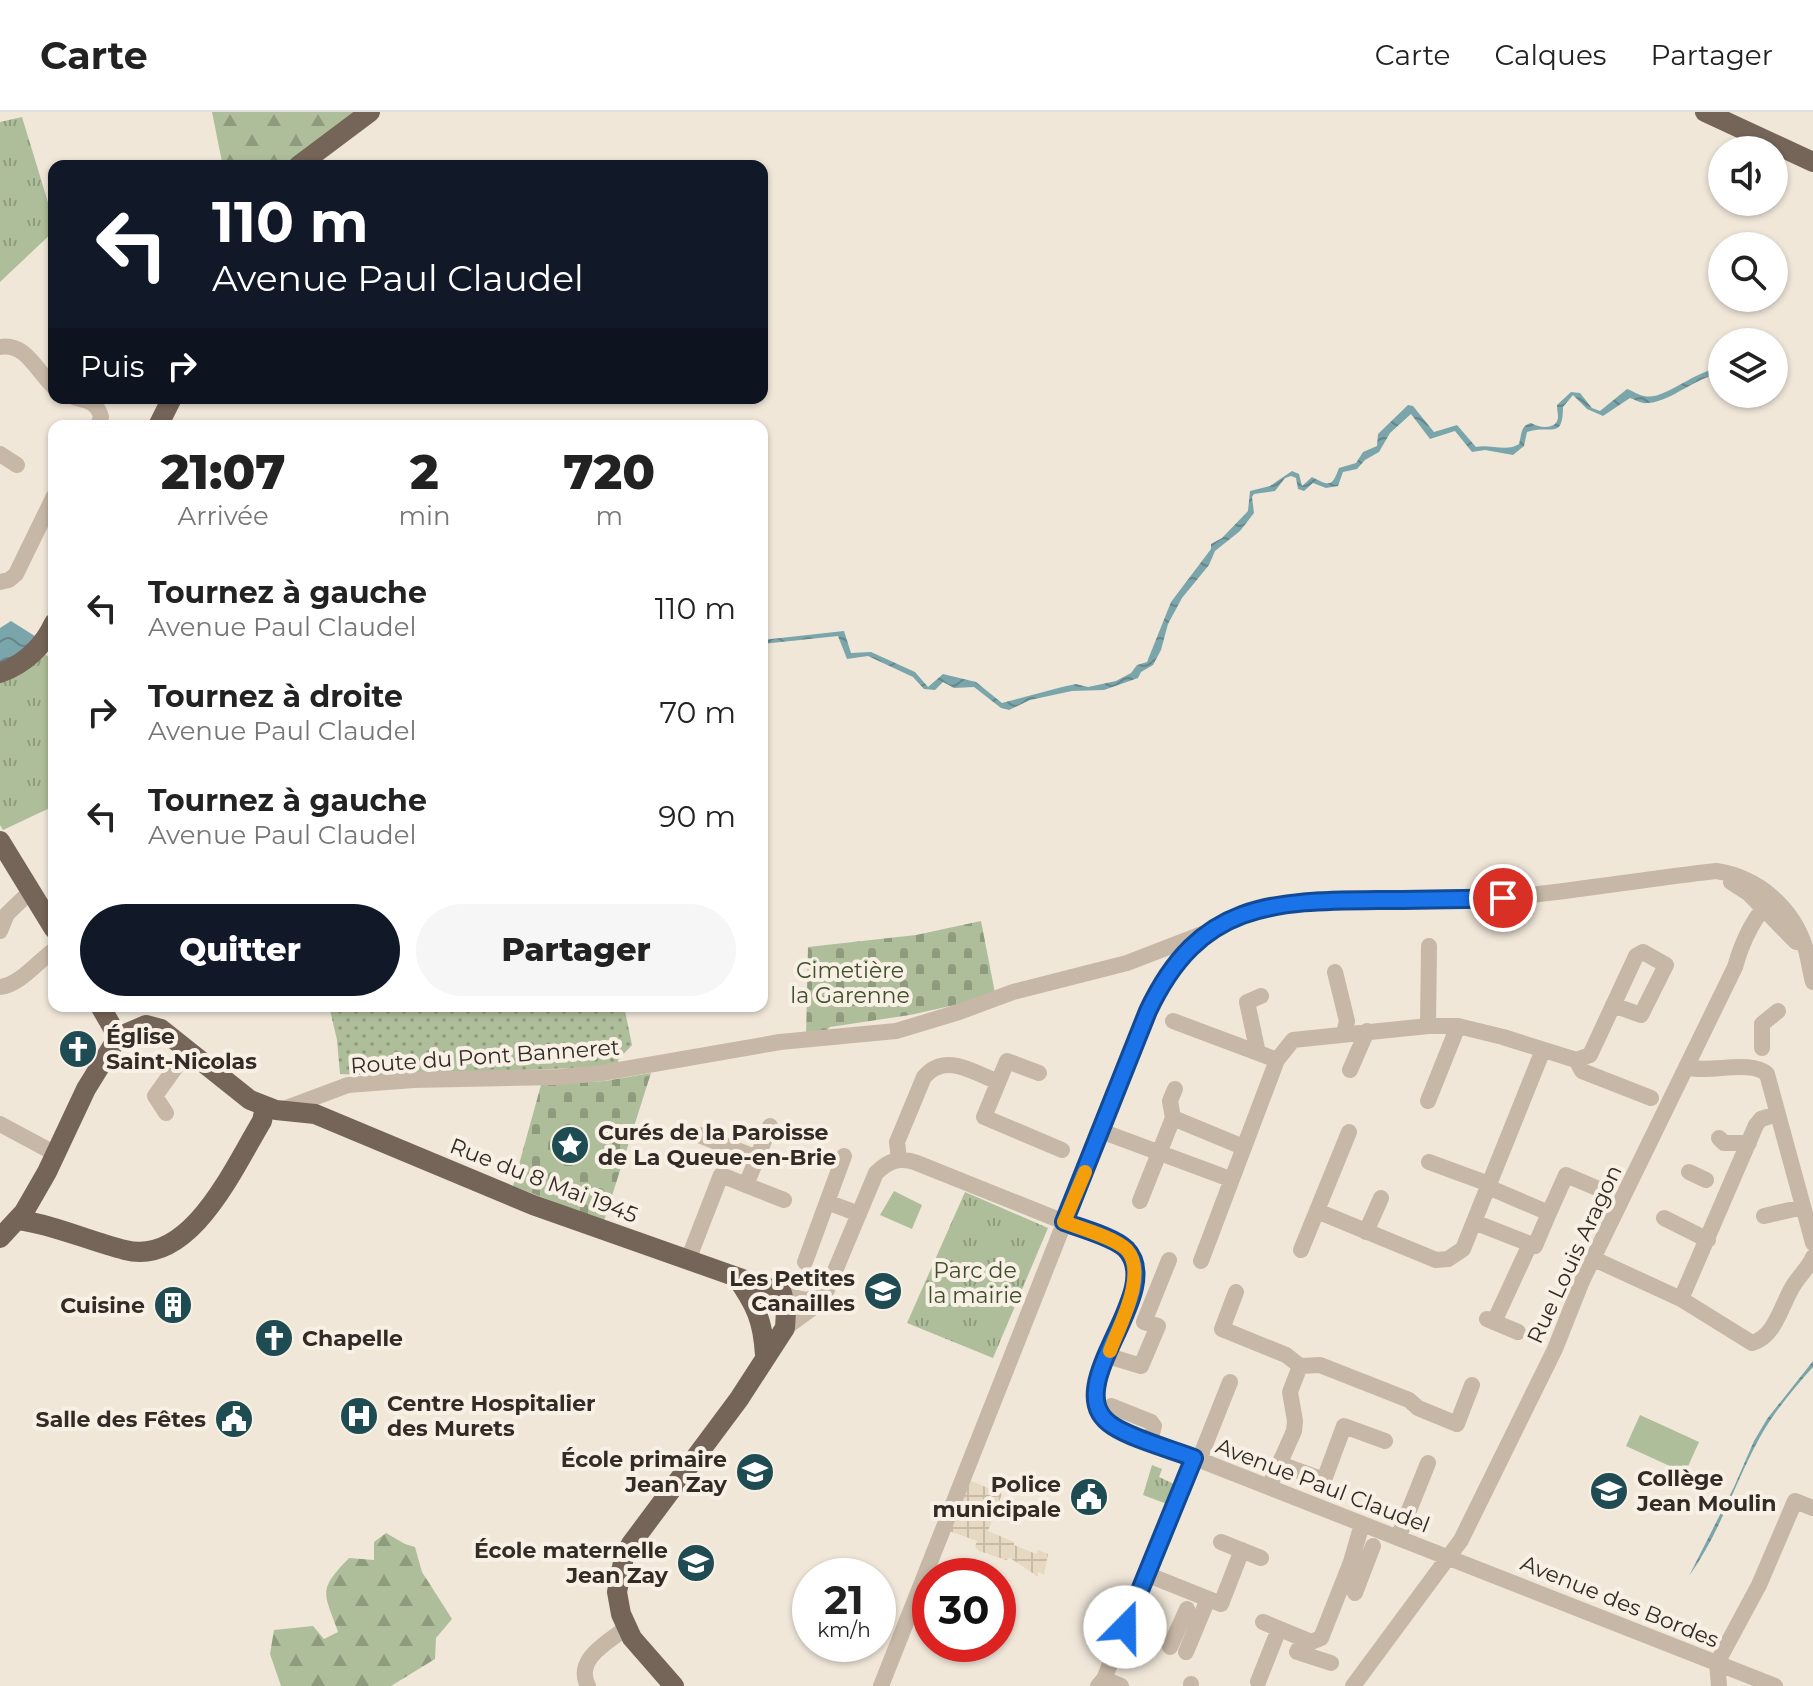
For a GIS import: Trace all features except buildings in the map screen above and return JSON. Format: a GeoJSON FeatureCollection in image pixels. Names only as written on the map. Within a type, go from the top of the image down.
{"type":"FeatureCollection","features":[{"type":"Feature","properties":{"kind":"main road"},"geometry":{"type":"LineString","coordinates":[[306,160],[370,112]]}},
{"type":"Feature","properties":{"kind":"main road"},"geometry":{"type":"LineString","coordinates":[[1705,112],[1813,162]]}},
{"type":"Feature","properties":{"kind":"main road"},"geometry":{"type":"LineString","coordinates":[[1736,112],[1813,147]]}},
{"type":"Feature","properties":{"kind":"main road"},"geometry":{"type":"LineString","coordinates":[[0,673],[23,662],[48,633]]}},
{"type":"Feature","properties":{"kind":"main road"},"geometry":{"type":"LineString","coordinates":[[0,841],[48,919]]}},
{"type":"Feature","properties":{"kind":"main road"},"geometry":{"type":"LineString","coordinates":[[103,1012],[118,1037]]}},
{"type":"Feature","properties":{"kind":"main road"},"geometry":{"type":"LineString","coordinates":[[0,1238],[19,1220],[38,1188],[86,1089],[118,1037],[146,1025],[155,1025],[250,1100],[271,1112],[199,1223],[169,1244],[142,1253],[19,1220]]}},
{"type":"Feature","properties":{"kind":"main road","name":"Rue du 8 Mai 1945"},"geometry":{"type":"LineString","coordinates":[[271,1112],[317,1104],[533,1205],[782,1293]]}},
{"type":"Feature","properties":{"kind":"main road"},"geometry":{"type":"LineString","coordinates":[[736,1277],[751,1298],[763,1325],[765,1355]]}},
{"type":"Feature","properties":{"kind":"main road"},"geometry":{"type":"LineString","coordinates":[[763,1325],[782,1293]]}},
{"type":"Feature","properties":{"kind":"main road"},"geometry":{"type":"LineString","coordinates":[[674,1686],[626,1628],[617,1592],[624,1557],[739,1399],[785,1328],[786,1311],[782,1293]]}},
{"type":"Feature","properties":{"kind":"street"},"geometry":{"type":"LineString","coordinates":[[0,347],[9,345],[19,348],[48,380]]}},
{"type":"Feature","properties":{"kind":"street"},"geometry":{"type":"LineString","coordinates":[[0,454],[17,465]]}},
{"type":"Feature","properties":{"kind":"street"},"geometry":{"type":"LineString","coordinates":[[0,582],[16,574],[48,508]]}},
{"type":"Feature","properties":{"kind":"street"},"geometry":{"type":"LineString","coordinates":[[881,1686],[1148,1011],[1171,970],[1211,931],[1254,910],[1296,901],[1503,898],[1716,871],[1734,874],[1754,884],[1790,934],[1811,975]]}},
{"type":"Feature","properties":{"kind":"street"},"geometry":{"type":"LineString","coordinates":[[0,931],[7,914],[31,891]]}},
{"type":"Feature","properties":{"kind":"street","name":"Rue Louis Aragon"},"geometry":{"type":"LineString","coordinates":[[1353,1686],[1464,1535],[1735,967],[1739,950],[1772,907]]}},
{"type":"Feature","properties":{"kind":"street","name":"Route du Pont Banneret"},"geometry":{"type":"LineString","coordinates":[[317,1104],[348,1085],[602,1073],[780,1042],[896,1031],[1013,992],[1127,963],[1211,931]]}},
{"type":"Feature","properties":{"kind":"street"},"geometry":{"type":"LineString","coordinates":[[1428,1026],[1429,946]]}},
{"type":"Feature","properties":{"kind":"street"},"geometry":{"type":"LineString","coordinates":[[0,987],[6,987],[25,975],[48,955]]}},
{"type":"Feature","properties":{"kind":"street"},"geometry":{"type":"LineString","coordinates":[[1127,963],[1154,963],[1171,970]]}},
{"type":"Feature","properties":{"kind":"street"},"geometry":{"type":"LineString","coordinates":[[1335,972],[1347,1021],[1344,1033]]}},
{"type":"Feature","properties":{"kind":"street"},"geometry":{"type":"LineString","coordinates":[[1258,1053],[1247,1002],[1261,996]]}},
{"type":"Feature","properties":{"kind":"street"},"geometry":{"type":"LineString","coordinates":[[1201,1261],[1277,1060],[1293,1040],[1367,1031],[1458,1026],[1576,1060],[1590,1055],[1613,1005]]}},
{"type":"Feature","properties":{"kind":"street"},"geometry":{"type":"LineString","coordinates":[[1778,1011],[1762,1024],[1762,1058],[1813,1243]]}},
{"type":"Feature","properties":{"kind":"street"},"geometry":{"type":"LineString","coordinates":[[1173,1021],[1277,1060]]}},
{"type":"Feature","properties":{"kind":"street"},"geometry":{"type":"LineString","coordinates":[[1428,1101],[1458,1026]]}},
{"type":"Feature","properties":{"kind":"street"},"geometry":{"type":"LineString","coordinates":[[1350,1070],[1367,1031]]}},
{"type":"Feature","properties":{"kind":"street"},"geometry":{"type":"LineString","coordinates":[[166,1113],[155,1096],[188,1050]]}},
{"type":"Feature","properties":{"kind":"street"},"geometry":{"type":"LineString","coordinates":[[1317,1211],[1436,1260],[1448,1259],[1463,1249],[1543,1050]]}},
{"type":"Feature","properties":{"kind":"street"},"geometry":{"type":"LineString","coordinates":[[1686,1067],[1698,1070],[1762,1058]]}},
{"type":"Feature","properties":{"kind":"street"},"geometry":{"type":"LineString","coordinates":[[1576,1060],[1582,1071],[1651,1098]]}},
{"type":"Feature","properties":{"kind":"street"},"geometry":{"type":"LineString","coordinates":[[1039,1073],[1007,1061],[984,1117],[1062,1150]]}},
{"type":"Feature","properties":{"kind":"street"},"geometry":{"type":"LineString","coordinates":[[785,1328],[811,1309],[827,1290],[876,1173],[887,1163],[899,1159],[897,1142],[924,1077],[930,1070],[939,1064],[950,1064],[998,1082]]}},
{"type":"Feature","properties":{"kind":"street"},"geometry":{"type":"LineString","coordinates":[[1140,1201],[1173,1118],[1170,1101],[1175,1089]]}},
{"type":"Feature","properties":{"kind":"street"},"geometry":{"type":"LineString","coordinates":[[1681,1299],[1708,1240],[1716,1184],[1749,1143],[1758,1121],[1777,1114]]}},
{"type":"Feature","properties":{"kind":"street"},"geometry":{"type":"LineString","coordinates":[[1173,1118],[1243,1147]]}},
{"type":"Feature","properties":{"kind":"street"},"geometry":{"type":"LineString","coordinates":[[0,1124],[54,1153]]}},
{"type":"Feature","properties":{"kind":"street"},"geometry":{"type":"LineString","coordinates":[[746,1185],[770,1126]]}},
{"type":"Feature","properties":{"kind":"street"},"geometry":{"type":"LineString","coordinates":[[1101,1131],[1230,1179]]}},
{"type":"Feature","properties":{"kind":"street"},"geometry":{"type":"LineString","coordinates":[[1301,1250],[1349,1132]]}},
{"type":"Feature","properties":{"kind":"street"},"geometry":{"type":"LineString","coordinates":[[699,1135],[757,1158]]}},
{"type":"Feature","properties":{"kind":"street"},"geometry":{"type":"LineString","coordinates":[[1719,1138],[1724,1143],[1749,1143]]}},
{"type":"Feature","properties":{"kind":"street"},"geometry":{"type":"LineString","coordinates":[[805,1262],[844,1156]]}},
{"type":"Feature","properties":{"kind":"street","name":"Avenue Paul Claudel"},"geometry":{"type":"LineString","coordinates":[[899,1159],[917,1163],[1119,1244],[1127,1251],[1137,1276],[1095,1390],[1100,1412],[1113,1426],[1448,1557]]}},
{"type":"Feature","properties":{"kind":"street"},"geometry":{"type":"LineString","coordinates":[[1429,1162],[1549,1213]]}},
{"type":"Feature","properties":{"kind":"street"},"geometry":{"type":"LineString","coordinates":[[1689,1172],[1716,1184]]}},
{"type":"Feature","properties":{"kind":"street"},"geometry":{"type":"LineString","coordinates":[[688,1260],[721,1175],[784,1200]]}},
{"type":"Feature","properties":{"kind":"street"},"geometry":{"type":"LineString","coordinates":[[1474,1222],[1535,1246],[1566,1175],[1599,1189]]}},
{"type":"Feature","properties":{"kind":"street"},"geometry":{"type":"LineString","coordinates":[[1366,1232],[1381,1198]]}},
{"type":"Feature","properties":{"kind":"street"},"geometry":{"type":"LineString","coordinates":[[827,1202],[859,1214]]}},
{"type":"Feature","properties":{"kind":"street"},"geometry":{"type":"LineString","coordinates":[[1764,1216],[1803,1207]]}},
{"type":"Feature","properties":{"kind":"street"},"geometry":{"type":"LineString","coordinates":[[1664,1218],[1708,1240]]}},
{"type":"Feature","properties":{"kind":"street"},"geometry":{"type":"LineString","coordinates":[[1518,1332],[1490,1321],[1530,1244]]}},
{"type":"Feature","properties":{"kind":"street"},"geometry":{"type":"LineString","coordinates":[[1594,1259],[1681,1299],[1756,1343],[1780,1315],[1793,1285],[1813,1257]]}},
{"type":"Feature","properties":{"kind":"street"},"geometry":{"type":"LineString","coordinates":[[1108,1356],[1141,1366],[1158,1326],[1144,1322],[1169,1260]]}},
{"type":"Feature","properties":{"kind":"street","name":"Rue du 8 Mai 1945"},"geometry":{"type":"LineString","coordinates":[[782,1293],[806,1300],[815,1299],[827,1290]]}},
{"type":"Feature","properties":{"kind":"street"},"geometry":{"type":"LineString","coordinates":[[1236,1292],[1222,1329],[1286,1355],[1300,1366],[1320,1365],[1409,1400],[1418,1408],[1457,1424],[1472,1385]]}},
{"type":"Feature","properties":{"kind":"street"},"geometry":{"type":"LineString","coordinates":[[1269,1487],[1294,1431],[1290,1392],[1300,1366]]}},
{"type":"Feature","properties":{"kind":"street"},"geometry":{"type":"LineString","coordinates":[[1121,1686],[1101,1683],[1230,1382]]}},
{"type":"Feature","properties":{"kind":"street"},"geometry":{"type":"LineString","coordinates":[[1111,1406],[1151,1422],[1154,1426],[1150,1441]]}},
{"type":"Feature","properties":{"kind":"street"},"geometry":{"type":"LineString","coordinates":[[1280,1464],[1324,1480],[1344,1426],[1385,1441]]}},
{"type":"Feature","properties":{"kind":"street"},"geometry":{"type":"LineString","coordinates":[[1398,1538],[1428,1463]]}},
{"type":"Feature","properties":{"kind":"street"},"geometry":{"type":"LineString","coordinates":[[1719,1686],[1717,1663],[1759,1585],[1795,1501],[1813,1508]]}},
{"type":"Feature","properties":{"kind":"street"},"geometry":{"type":"LineString","coordinates":[[1355,1593],[1362,1524]]}},
{"type":"Feature","properties":{"kind":"street"},"geometry":{"type":"LineString","coordinates":[[1221,1542],[1261,1558]]}},
{"type":"Feature","properties":{"kind":"street"},"geometry":{"type":"LineString","coordinates":[[1295,1646],[1321,1638],[1358,1565],[1373,1546]]}},
{"type":"Feature","properties":{"kind":"street"},"geometry":{"type":"LineString","coordinates":[[1146,1574],[1221,1604],[1242,1550]]}},
{"type":"Feature","properties":{"kind":"street","name":"Avenue des Bordes"},"geometry":{"type":"LineString","coordinates":[[1448,1557],[1775,1686]]}},
{"type":"Feature","properties":{"kind":"street"},"geometry":{"type":"LineString","coordinates":[[1178,1650],[1188,1620],[1208,1599]]}},
{"type":"Feature","properties":{"kind":"street"},"geometry":{"type":"LineString","coordinates":[[1258,1682],[1271,1626],[1295,1646],[1331,1663]]}},
{"type":"Feature","properties":{"kind":"street"},"geometry":{"type":"LineString","coordinates":[[588,1686],[584,1670],[589,1659],[626,1628]]}},
{"type":"Feature","properties":{"kind":"green space"},"geometry":{"type":"Polygon","coordinates":[[[212,112],[364,112],[297,160],[222,160],[212,112]]]}},
{"type":"Feature","properties":{"kind":"green space"},"geometry":{"type":"Polygon","coordinates":[[[22,117],[48,202],[48,237],[0,282],[0,122],[22,117]]]}},
{"type":"Feature","properties":{"kind":"green space"},"geometry":{"type":"Polygon","coordinates":[[[42,652],[48,656],[48,809],[3,830],[0,825],[0,682],[42,652]]]}},
{"type":"Feature","properties":{"kind":"green space","name":"Cimetière la Garenne"},"geometry":{"type":"Polygon","coordinates":[[[981,921],[995,993],[982,999],[910,1015],[830,1027],[822,1035],[806,1037],[808,947],[916,935],[981,921]]]}},
{"type":"Feature","properties":{"kind":"green space"},"geometry":{"type":"Polygon","coordinates":[[[330,1012],[625,1012],[632,1045],[618,1060],[619,1066],[383,1076],[340,1074],[330,1012]]]}},
{"type":"Feature","properties":{"kind":"green space"},"geometry":{"type":"Polygon","coordinates":[[[651,1073],[604,1221],[513,1186],[541,1085],[605,1081],[651,1073]]]}},
{"type":"Feature","properties":{"kind":"green space"},"geometry":{"type":"Polygon","coordinates":[[[894,1191],[922,1205],[912,1229],[880,1215],[894,1191]]]}},
{"type":"Feature","properties":{"kind":"green space","name":"Parc de la mairie"},"geometry":{"type":"Polygon","coordinates":[[[965,1192],[1048,1228],[993,1358],[907,1323],[965,1192]]]}},
{"type":"Feature","properties":{"kind":"green space"},"geometry":{"type":"Polygon","coordinates":[[[1640,1415],[1699,1442],[1685,1473],[1626,1446],[1640,1415]]]}},
{"type":"Feature","properties":{"kind":"green space"},"geometry":{"type":"Polygon","coordinates":[[[1152,1465],[1162,1469],[1159,1477],[1174,1484],[1167,1504],[1143,1495],[1152,1465]]]}},
{"type":"Feature","properties":{"kind":"green space"},"geometry":{"type":"Polygon","coordinates":[[[386,1533],[415,1547],[422,1572],[452,1619],[436,1638],[435,1659],[391,1686],[281,1686],[270,1654],[274,1630],[313,1626],[324,1639],[338,1632],[327,1600],[328,1585],[349,1558],[374,1560],[374,1542],[386,1533]]]}},
{"type":"Feature","properties":{"kind":"shaded area"},"geometry":{"type":"Polygon","coordinates":[[[969,1480],[1002,1494],[988,1531],[1036,1554],[1038,1550],[1048,1554],[1044,1575],[1039,1572],[1037,1576],[1016,1562],[1016,1558],[1000,1558],[979,1551],[975,1547],[977,1541],[949,1531],[969,1480]]]}},
{"type":"Feature","properties":{"kind":"water"},"geometry":{"type":"Polygon","coordinates":[[[1708,371],[1708,378],[1666,398],[1645,403],[1630,398],[1603,416],[1587,409],[1573,395],[1563,407],[1558,428],[1527,432],[1524,446],[1513,455],[1485,450],[1472,452],[1455,431],[1430,439],[1411,414],[1390,433],[1379,452],[1357,469],[1343,472],[1338,486],[1326,488],[1313,483],[1304,491],[1298,489],[1296,478],[1291,476],[1285,478],[1275,491],[1254,494],[1254,513],[1240,531],[1215,551],[1209,565],[1182,598],[1168,624],[1153,665],[1141,672],[1138,678],[1104,690],[1072,691],[1030,700],[1009,710],[1001,708],[974,687],[954,688],[943,682],[935,690],[924,689],[913,677],[868,656],[847,659],[838,636],[768,643],[768,639],[844,631],[851,653],[871,652],[915,672],[928,687],[943,674],[976,682],[1002,703],[1076,684],[1088,687],[1116,681],[1131,673],[1137,665],[1147,662],[1171,602],[1211,549],[1211,544],[1222,538],[1248,511],[1250,491],[1270,486],[1292,471],[1299,474],[1302,486],[1312,477],[1330,483],[1339,468],[1356,463],[1363,452],[1377,446],[1378,434],[1408,405],[1413,406],[1434,432],[1457,425],[1476,447],[1509,447],[1519,444],[1527,424],[1554,425],[1558,418],[1557,405],[1571,392],[1580,393],[1592,408],[1600,411],[1627,389],[1652,396],[1708,371]]]}},
{"type":"Feature","properties":{"kind":"water"},"geometry":{"type":"Polygon","coordinates":[[[11,621],[38,638],[0,667],[0,628],[11,621]]]}},
{"type":"Feature","properties":{"kind":"water"},"geometry":{"type":"Polygon","coordinates":[[[1813,1361],[1813,1367],[1785,1400],[1760,1437],[1710,1542],[1689,1576],[1754,1441],[1767,1419],[1813,1361]]]}},
{"type":"Feature","properties":{"kind":"slow traffic"},"geometry":{"type":"LineString","coordinates":[[1085,1172],[1064,1222],[1119,1244],[1132,1259],[1137,1276],[1110,1351]]}},
{"type":"Feature","properties":{"kind":"place","name":"Église Saint-Nicolas"},"geometry":{"type":"Point","coordinates":[78,1049]}},
{"type":"Feature","properties":{"kind":"place","name":"Curés de la Paroisse de La Queue-en-Brie"},"geometry":{"type":"Point","coordinates":[570,1145]}},
{"type":"Feature","properties":{"kind":"place","name":"Les Petites Canailles"},"geometry":{"type":"Point","coordinates":[883,1291]}},
{"type":"Feature","properties":{"kind":"place","name":"Cuisine"},"geometry":{"type":"Point","coordinates":[173,1305]}},
{"type":"Feature","properties":{"kind":"place","name":"Chapelle"},"geometry":{"type":"Point","coordinates":[274,1338]}},
{"type":"Feature","properties":{"kind":"place","name":"Centre Hospitalier des Murets"},"geometry":{"type":"Point","coordinates":[359,1416]}},
{"type":"Feature","properties":{"kind":"place","name":"Salle des Fêtes"},"geometry":{"type":"Point","coordinates":[234,1419]}},
{"type":"Feature","properties":{"kind":"place","name":"École primaire Jean Zay"},"geometry":{"type":"Point","coordinates":[755,1472]}},
{"type":"Feature","properties":{"kind":"place","name":"Collège Jean Moulin"},"geometry":{"type":"Point","coordinates":[1609,1491]}},
{"type":"Feature","properties":{"kind":"place","name":"Police municipale"},"geometry":{"type":"Point","coordinates":[1089,1497]}},
{"type":"Feature","properties":{"kind":"place","name":"École maternelle Jean Zay"},"geometry":{"type":"Point","coordinates":[696,1563]}},
{"type":"Feature","properties":{"kind":"route"},"geometry":{"type":"LineString","coordinates":[[1125,1627],[1194,1458],[1113,1426],[1100,1412],[1095,1390],[1137,1276],[1132,1259],[1119,1244],[1064,1222],[1162,982],[1179,960],[1211,931],[1254,910],[1274,905],[1322,900],[1503,898]]}}]}
